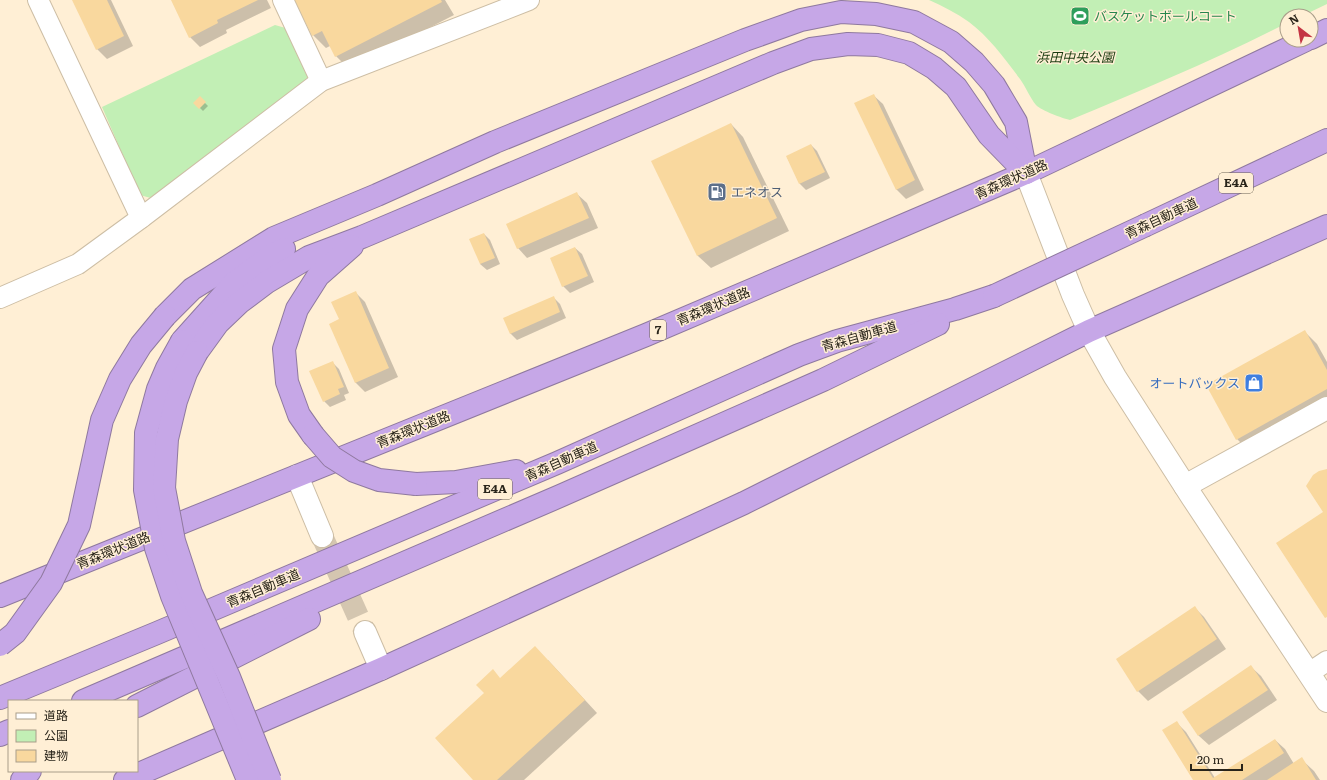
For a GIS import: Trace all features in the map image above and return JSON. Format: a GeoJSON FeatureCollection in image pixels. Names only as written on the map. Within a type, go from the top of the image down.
{"type":"FeatureCollection","features":[{"type":"Feature","properties":{"kind":"highway"},"geometry":{"type":"LineString","coordinates":[[0,645],[14,633],[51,583],[79,525],[102,420],[117,386],[141,345],[165,316],[192,289],[274,238],[495,142],[738,43],[801,20],[841,12],[876,14],[914,22],[951,42],[974,62],[994,85],[1016,122],[1026,173]]}},
{"type":"Feature","properties":{"kind":"highway"},"geometry":{"type":"LineString","coordinates":[[248,780],[172,596],[156,548],[144,490],[146,433],[158,389],[167,368],[189,346],[267,282],[309,257],[362,237],[773,63],[811,49],[848,44],[878,45],[909,53],[934,68],[956,86],[988,135],[1026,173]]}},
{"type":"Feature","properties":{"kind":"highway","name":"青森環状道路"},"geometry":{"type":"LineString","coordinates":[[0,596],[646,335],[1026,173],[1289,48]]}},
{"type":"Feature","properties":{"kind":"highway","name":"青森自動車道"},"geometry":{"type":"LineString","coordinates":[[85,700],[560,496],[823,380],[994,296],[1327,140]]}},
{"type":"Feature","properties":{"kind":"highway"},"geometry":{"type":"LineString","coordinates":[[270,780],[229,677],[191,593],[174,541],[164,488],[167,439],[176,401],[186,373],[189,346],[234,283],[269,257],[376,195]]}},
{"type":"Feature","properties":{"kind":"highway"},"geometry":{"type":"LineString","coordinates":[[125,780],[381,669],[744,503],[1089,331],[1327,226]]}},
{"type":"Feature","properties":{"kind":"highway"},"geometry":{"type":"LineString","coordinates":[[362,237],[318,276],[298,309],[284,349],[287,382],[299,415],[313,435],[332,457],[354,471],[378,480],[416,484],[456,482],[557,463]]}},
{"type":"Feature","properties":{"kind":"highway","name":"青森自動車道"},"geometry":{"type":"LineString","coordinates":[[0,698],[557,463],[799,355],[837,341],[955,309],[994,296]]}},
{"type":"Feature","properties":{"kind":"highway"},"geometry":{"type":"LineString","coordinates":[[138,705],[308,619],[560,496]]}},
{"type":"Feature","properties":{"kind":"highway"},"geometry":{"type":"LineString","coordinates":[[22,780],[29,772]]}},
{"type":"Feature","properties":{"kind":"street"},"geometry":{"type":"LineString","coordinates":[[38,0],[141,218]]}},
{"type":"Feature","properties":{"kind":"street"},"geometry":{"type":"LineString","coordinates":[[283,0],[321,81]]}},
{"type":"Feature","properties":{"kind":"street"},"geometry":{"type":"LineString","coordinates":[[0,298],[78,264],[321,81],[529,0]]}},
{"type":"Feature","properties":{"kind":"street"},"geometry":{"type":"LineString","coordinates":[[1026,173],[1073,295],[1089,331],[1115,377],[1184,486],[1327,701]]}},
{"type":"Feature","properties":{"kind":"street"},"geometry":{"type":"LineString","coordinates":[[1184,486],[1327,408]]}},
{"type":"Feature","properties":{"kind":"street"},"geometry":{"type":"LineString","coordinates":[[297,476],[322,536]]}},
{"type":"Feature","properties":{"kind":"street"},"geometry":{"type":"LineString","coordinates":[[365,632],[381,669]]}},
{"type":"Feature","properties":{"kind":"street"},"geometry":{"type":"LineString","coordinates":[[1309,673],[1327,661]]}},
{"type":"Feature","properties":{"kind":"green space","name":"浜田中央公園"},"geometry":{"type":"Polygon","coordinates":[[[929,0],[1327,0],[1327,4],[1319,8],[1279,8],[1279,27],[1179,74],[1070,120],[1047,112],[1036,105],[1020,79],[983,34],[969,22],[929,0]]]}},
{"type":"Feature","properties":{"kind":"green space"},"geometry":{"type":"Polygon","coordinates":[[[275,25],[289,29],[309,71],[306,82],[154,199],[140,195],[102,107],[275,25]]]}},
{"type":"Feature","properties":{"kind":"building"},"geometry":{"type":"Polygon","coordinates":[[[72,0],[107,0],[124,36],[96,50],[72,0]]]}},
{"type":"Feature","properties":{"kind":"building"},"geometry":{"type":"Polygon","coordinates":[[[171,0],[258,0],[217,20],[218,23],[189,38],[171,0]]]}},
{"type":"Feature","properties":{"kind":"building"},"geometry":{"type":"Polygon","coordinates":[[[294,0],[441,0],[442,2],[335,57],[322,31],[312,36],[294,0]]]}},
{"type":"Feature","properties":{"kind":"building"},"geometry":{"type":"Polygon","coordinates":[[[874,94],[915,180],[896,190],[854,103],[874,94]]]}},
{"type":"Feature","properties":{"kind":"building"},"geometry":{"type":"Polygon","coordinates":[[[200,96],[206,102],[199,109],[193,103],[200,96]]]}},
{"type":"Feature","properties":{"kind":"building"},"geometry":{"type":"Polygon","coordinates":[[[731,123],[777,218],[697,256],[651,161],[731,123]]]}},
{"type":"Feature","properties":{"kind":"building"},"geometry":{"type":"Polygon","coordinates":[[[811,144],[825,172],[799,184],[786,156],[811,144]]]}},
{"type":"Feature","properties":{"kind":"building"},"geometry":{"type":"Polygon","coordinates":[[[577,192],[589,218],[517,249],[506,224],[577,192]]]}},
{"type":"Feature","properties":{"kind":"building"},"geometry":{"type":"Polygon","coordinates":[[[484,233],[495,258],[480,264],[469,239],[484,233]]]}},
{"type":"Feature","properties":{"kind":"building"},"geometry":{"type":"Polygon","coordinates":[[[575,247],[588,276],[562,287],[550,258],[575,247]]]}},
{"type":"Feature","properties":{"kind":"building"},"geometry":{"type":"Polygon","coordinates":[[[356,291],[389,368],[355,383],[329,324],[339,319],[331,302],[356,291]]]}},
{"type":"Feature","properties":{"kind":"building"},"geometry":{"type":"Polygon","coordinates":[[[554,296],[560,312],[510,334],[503,318],[554,296]]]}},
{"type":"Feature","properties":{"kind":"building"},"geometry":{"type":"Polygon","coordinates":[[[1305,330],[1327,370],[1327,389],[1236,440],[1206,385],[1305,330]]]}},
{"type":"Feature","properties":{"kind":"building"},"geometry":{"type":"Polygon","coordinates":[[[333,361],[344,387],[338,389],[340,394],[323,402],[309,371],[333,361]]]}},
{"type":"Feature","properties":{"kind":"building"},"geometry":{"type":"Polygon","coordinates":[[[1327,469],[1327,617],[1325,618],[1276,543],[1323,512],[1306,486],[1313,475],[1319,471],[1327,469]]]}},
{"type":"Feature","properties":{"kind":"building"},"geometry":{"type":"Polygon","coordinates":[[[1195,606],[1217,639],[1137,692],[1116,659],[1195,606]]]}},
{"type":"Feature","properties":{"kind":"building"},"geometry":{"type":"Polygon","coordinates":[[[535,646],[585,700],[497,780],[473,780],[435,738],[484,693],[476,685],[493,669],[500,678],[535,646]]]}},
{"type":"Feature","properties":{"kind":"building"},"geometry":{"type":"Polygon","coordinates":[[[1251,665],[1268,690],[1198,736],[1182,712],[1251,665]]]}},
{"type":"Feature","properties":{"kind":"building"},"geometry":{"type":"Polygon","coordinates":[[[1177,721],[1213,778],[1275,739],[1284,753],[1242,780],[1193,780],[1162,730],[1177,721]]]}},
{"type":"Feature","properties":{"kind":"building"},"geometry":{"type":"Polygon","coordinates":[[[1302,757],[1316,780],[1267,780],[1302,757]]]}},
{"type":"Feature","properties":{"kind":"tunnel"},"geometry":{"type":"LineString","coordinates":[[322,536],[365,632]]}},
{"type":"Feature","properties":{"kind":"place","name":"バスケットボールコート"},"geometry":{"type":"Point","coordinates":[1080,16]}},
{"type":"Feature","properties":{"kind":"place","name":"エネオス"},"geometry":{"type":"Point","coordinates":[717,192]}},
{"type":"Feature","properties":{"kind":"place","name":"オートバックス"},"geometry":{"type":"Point","coordinates":[1254,383]}}]}
